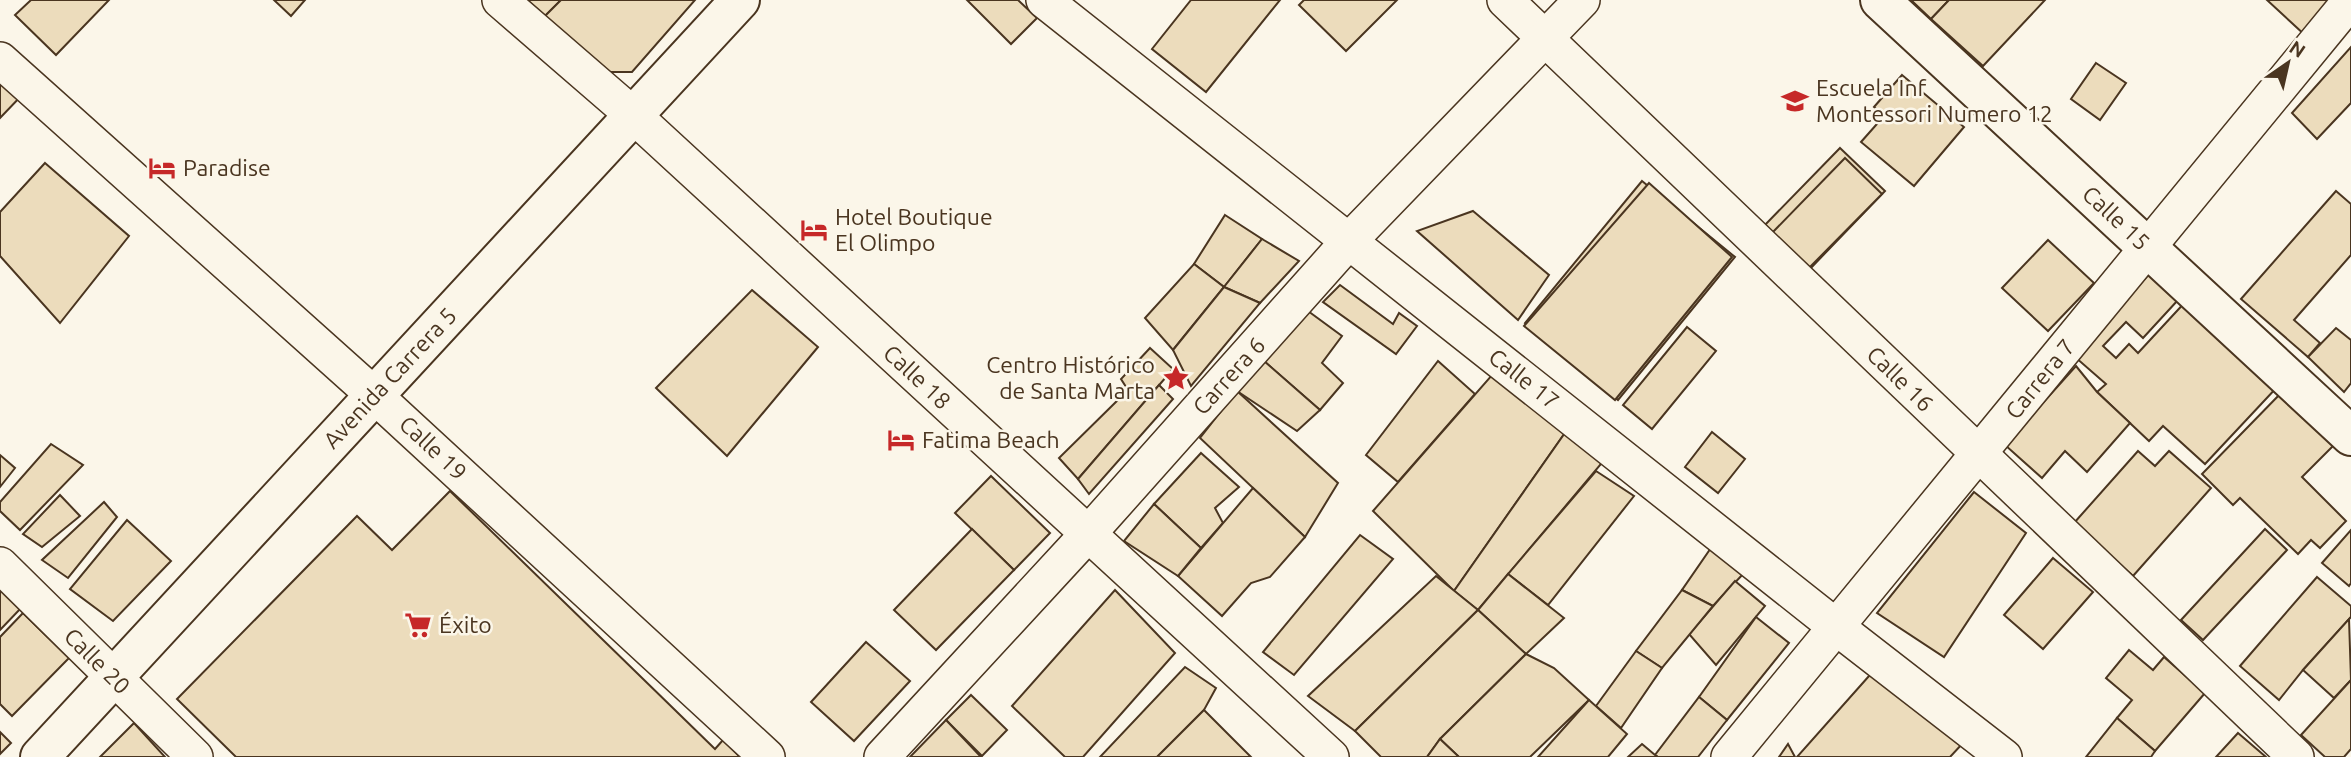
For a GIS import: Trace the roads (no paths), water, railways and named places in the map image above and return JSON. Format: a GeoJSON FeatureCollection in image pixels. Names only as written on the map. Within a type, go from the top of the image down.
{"type":"FeatureCollection","features":[{"type":"Feature","properties":{"kind":"street","name":"Calle 18"},"geometry":{"type":"LineString","coordinates":[[500,0],[633,115],[1331,757]]}},
{"type":"Feature","properties":{"kind":"street","name":"Avenida Carrera 5"},"geometry":{"type":"LineString","coordinates":[[40,757],[740,0]]}},
{"type":"Feature","properties":{"kind":"street","name":"Calle 17"},"geometry":{"type":"LineString","coordinates":[[1044,0],[2004,757]]}},
{"type":"Feature","properties":{"kind":"street","name":"Calle 16"},"geometry":{"type":"LineString","coordinates":[[1505,0],[2297,757]]}},
{"type":"Feature","properties":{"kind":"street","name":"Carrera 6"},"geometry":{"type":"LineString","coordinates":[[882,757],[1087,534],[1349,241],[1583,0]]}},
{"type":"Feature","properties":{"kind":"street","name":"Calle 15"},"geometry":{"type":"LineString","coordinates":[[1880,0],[2351,436]]}},
{"type":"Feature","properties":{"kind":"street","name":"Carrera 7"},"geometry":{"type":"LineString","coordinates":[[1729,757],[2351,1]]}},
{"type":"Feature","properties":{"kind":"street","name":"Calle 19"},"geometry":{"type":"LineString","coordinates":[[0,60],[374,395],[767,757]]}},
{"type":"Feature","properties":{"kind":"street","name":"Calle 20"},"geometry":{"type":"LineString","coordinates":[[0,565],[195,757]]}},
{"type":"Feature","properties":{"kind":"place","name":"Escuela Inf Montessori Numero 12"},"geometry":{"type":"Point","coordinates":[1795,101]}},
{"type":"Feature","properties":{"kind":"place","name":"Paradise"},"geometry":{"type":"Point","coordinates":[162,168]}},
{"type":"Feature","properties":{"kind":"place","name":"Hotel Boutique El Olimpo"},"geometry":{"type":"Point","coordinates":[814,230]}},
{"type":"Feature","properties":{"kind":"place","name":"Centro Histórico de Santa Marta"},"geometry":{"type":"Point","coordinates":[1176,378]}},
{"type":"Feature","properties":{"kind":"place","name":"Fatima Beach"},"geometry":{"type":"Point","coordinates":[901,440]}},
{"type":"Feature","properties":{"kind":"place","name":"Éxito"},"geometry":{"type":"Point","coordinates":[418,625]}}]}
